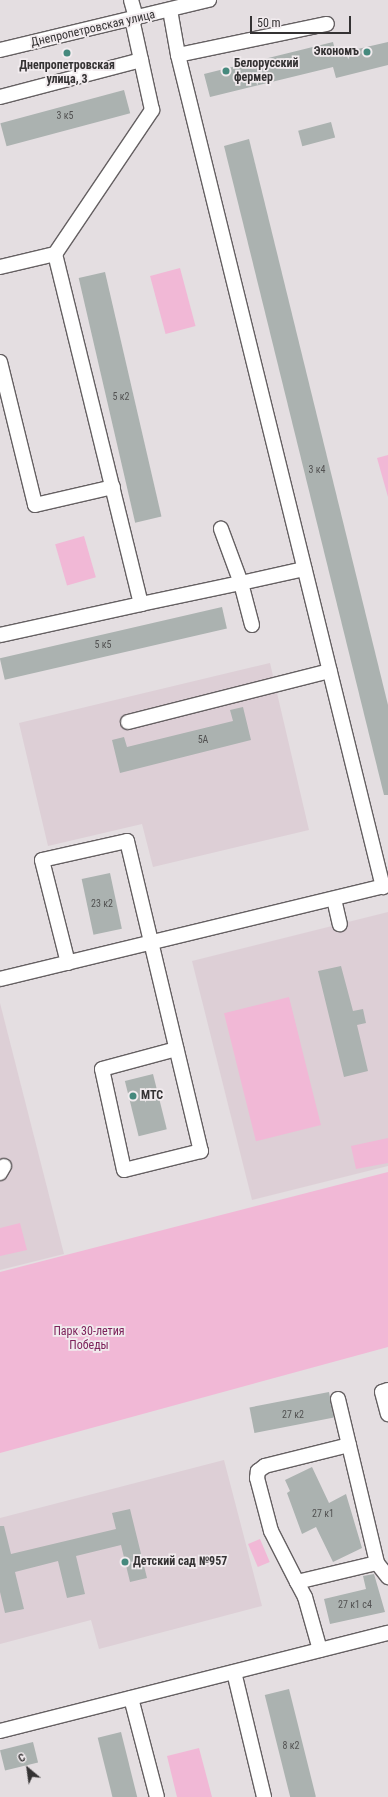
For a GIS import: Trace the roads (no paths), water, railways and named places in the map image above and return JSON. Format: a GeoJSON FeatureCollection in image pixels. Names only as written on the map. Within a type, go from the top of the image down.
{"type":"FeatureCollection","features":[{"type":"Feature","properties":{"kind":"street"},"geometry":{"type":"LineString","coordinates":[[0,267],[55,254],[152,110],[141,60],[131,0]]}},
{"type":"Feature","properties":{"kind":"street","name":"Днепропетровская улица"},"geometry":{"type":"LineString","coordinates":[[0,50],[209,0]]}},
{"type":"Feature","properties":{"kind":"street"},"geometry":{"type":"LineString","coordinates":[[0,979],[385,886],[304,569],[178,55],[170,10]]}},
{"type":"Feature","properties":{"kind":"street"},"geometry":{"type":"LineString","coordinates":[[178,55],[327,24]]}},
{"type":"Feature","properties":{"kind":"street"},"geometry":{"type":"LineString","coordinates":[[0,97],[141,60]]}},
{"type":"Feature","properties":{"kind":"street"},"geometry":{"type":"LineString","coordinates":[[55,254],[141,604]]}},
{"type":"Feature","properties":{"kind":"street"},"geometry":{"type":"LineString","coordinates":[[0,362],[35,505],[113,487]]}},
{"type":"Feature","properties":{"kind":"street"},"geometry":{"type":"LineString","coordinates":[[221,529],[241,583],[252,624]]}},
{"type":"Feature","properties":{"kind":"street"},"geometry":{"type":"LineString","coordinates":[[0,635],[304,569]]}},
{"type":"Feature","properties":{"kind":"street"},"geometry":{"type":"LineString","coordinates":[[128,722],[330,671]]}},
{"type":"Feature","properties":{"kind":"street"},"geometry":{"type":"LineString","coordinates":[[68,963],[42,860],[127,841],[201,1152],[124,1170],[102,1069],[176,1049]]}},
{"type":"Feature","properties":{"kind":"street"},"geometry":{"type":"LineString","coordinates":[[334,899],[340,924]]}},
{"type":"Feature","properties":{"kind":"street"},"geometry":{"type":"LineString","coordinates":[[388,1390],[382,1392],[388,1414]]}},
{"type":"Feature","properties":{"kind":"street"},"geometry":{"type":"LineString","coordinates":[[338,1399],[377,1563],[388,1577]]}},
{"type":"Feature","properties":{"kind":"street"},"geometry":{"type":"LineString","coordinates":[[320,1650],[305,1597],[271,1531],[258,1471],[349,1446]]}},
{"type":"Feature","properties":{"kind":"street"},"geometry":{"type":"LineString","coordinates":[[297,1582],[377,1563]]}},
{"type":"Feature","properties":{"kind":"street"},"geometry":{"type":"LineString","coordinates":[[0,1731],[388,1634]]}},
{"type":"Feature","properties":{"kind":"street"},"geometry":{"type":"LineString","coordinates":[[234,1672],[264,1797]]}},
{"type":"Feature","properties":{"kind":"street"},"geometry":{"type":"LineString","coordinates":[[131,1698],[157,1797]]}},
{"type":"Feature","properties":{"kind":"place","name":"Экономъ"},"geometry":{"type":"Point","coordinates":[367,52]}},
{"type":"Feature","properties":{"kind":"place","name":"Днепропетровская улица, 3"},"geometry":{"type":"Point","coordinates":[67,53]}},
{"type":"Feature","properties":{"kind":"place","name":"Белорусский фермер"},"geometry":{"type":"Point","coordinates":[226,71]}},
{"type":"Feature","properties":{"kind":"place","name":"МТС"},"geometry":{"type":"Point","coordinates":[133,1096]}},
{"type":"Feature","properties":{"kind":"place","name":"Детский сад №957"},"geometry":{"type":"Point","coordinates":[125,1562]}},
{"type":"Feature","properties":{"kind":"park label","name":"Парк 30-летия Победы"},"geometry":{"type":"Point","coordinates":[89,1339]}}]}
